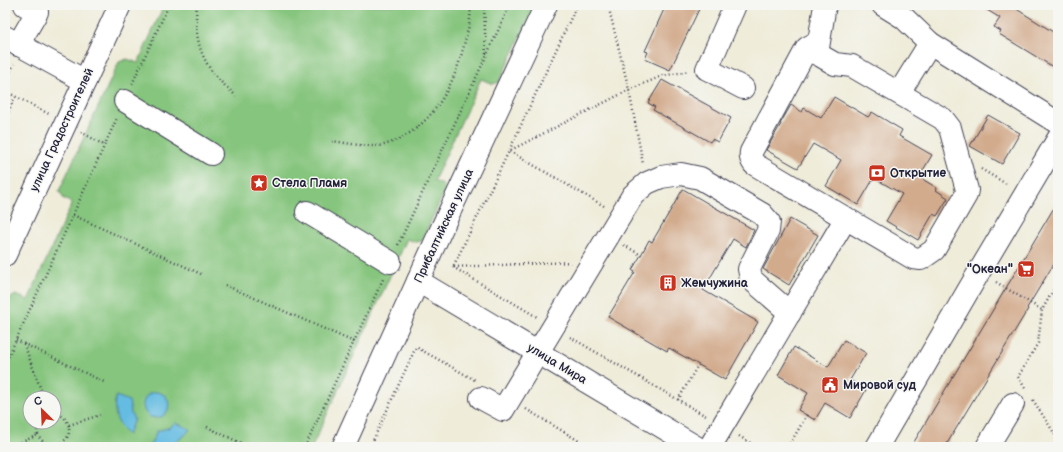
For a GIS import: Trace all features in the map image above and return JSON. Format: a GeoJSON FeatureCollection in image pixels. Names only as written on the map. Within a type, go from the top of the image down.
{"type":"FeatureCollection","features":[{"type":"Feature","properties":{"kind":"street"},"geometry":{"type":"LineString","coordinates":[[25,5],[37,12],[12,41],[85,81]]}},
{"type":"Feature","properties":{"kind":"street","name":"улица Градостроителей"},"geometry":{"type":"LineString","coordinates":[[5,255],[120,5]]}},
{"type":"Feature","properties":{"kind":"street","name":"Прибалтийская улица"},"geometry":{"type":"LineString","coordinates":[[344,447],[418,281],[546,5]]}},
{"type":"Feature","properties":{"kind":"street"},"geometry":{"type":"LineString","coordinates":[[735,5],[707,69],[743,88]]}},
{"type":"Feature","properties":{"kind":"street"},"geometry":{"type":"LineString","coordinates":[[814,48],[835,64],[852,66],[900,93],[943,119],[950,128],[967,190],[934,250],[921,259],[913,258],[754,164],[751,160],[751,152],[814,48],[825,5]]}},
{"type":"Feature","properties":{"kind":"street"},"geometry":{"type":"LineString","coordinates":[[883,5],[904,18],[930,43],[1058,123]]}},
{"type":"Feature","properties":{"kind":"street"},"geometry":{"type":"LineString","coordinates":[[900,93],[930,43]]}},
{"type":"Feature","properties":{"kind":"street"},"geometry":{"type":"LineString","coordinates":[[125,101],[211,154]]}},
{"type":"Feature","properties":{"kind":"street"},"geometry":{"type":"LineString","coordinates":[[877,447],[1058,139]]}},
{"type":"Feature","properties":{"kind":"street"},"geometry":{"type":"LineString","coordinates":[[481,398],[503,410],[633,195],[646,183],[661,177],[681,174],[700,178],[762,214],[769,222],[768,231],[749,269],[751,279],[790,313]]}},
{"type":"Feature","properties":{"kind":"street"},"geometry":{"type":"LineString","coordinates":[[306,212],[390,262]]}},
{"type":"Feature","properties":{"kind":"street"},"geometry":{"type":"LineString","coordinates":[[710,447],[846,218]]}},
{"type":"Feature","properties":{"kind":"street","name":"улица Мира"},"geometry":{"type":"LineString","coordinates":[[418,281],[696,447]]}},
{"type":"Feature","properties":{"kind":"street"},"geometry":{"type":"LineString","coordinates":[[987,447],[1023,396]]}},
{"type":"Feature","properties":{"kind":"path"},"geometry":{"type":"LineString","coordinates":[[5,364],[169,5]]}},
{"type":"Feature","properties":{"kind":"path"},"geometry":{"type":"LineString","coordinates":[[197,5],[197,36],[204,58],[214,74],[236,96]]}},
{"type":"Feature","properties":{"kind":"path"},"geometry":{"type":"LineString","coordinates":[[332,141],[372,146],[385,145],[402,138],[420,125],[434,111],[456,76],[467,33],[470,5]]}},
{"type":"Feature","properties":{"kind":"path"},"geometry":{"type":"LineString","coordinates":[[484,5],[486,58]]}},
{"type":"Feature","properties":{"kind":"path"},"geometry":{"type":"LineString","coordinates":[[305,447],[510,5]]}},
{"type":"Feature","properties":{"kind":"path"},"geometry":{"type":"LineString","coordinates":[[453,267],[577,5]]}},
{"type":"Feature","properties":{"kind":"path"},"geometry":{"type":"LineString","coordinates":[[608,5],[629,90],[646,183]]}},
{"type":"Feature","properties":{"kind":"path"},"geometry":{"type":"LineString","coordinates":[[509,151],[629,90],[662,76],[707,69]]}},
{"type":"Feature","properties":{"kind":"path"},"geometry":{"type":"LineString","coordinates":[[5,91],[104,145]]}},
{"type":"Feature","properties":{"kind":"path"},"geometry":{"type":"LineString","coordinates":[[5,119],[15,97]]}},
{"type":"Feature","properties":{"kind":"path"},"geometry":{"type":"LineString","coordinates":[[509,151],[621,216]]}},
{"type":"Feature","properties":{"kind":"path"},"geometry":{"type":"LineString","coordinates":[[958,156],[1025,194]]}},
{"type":"Feature","properties":{"kind":"path"},"geometry":{"type":"LineString","coordinates":[[73,215],[201,274]]}},
{"type":"Feature","properties":{"kind":"path"},"geometry":{"type":"LineString","coordinates":[[453,267],[594,261]]}},
{"type":"Feature","properties":{"kind":"path"},"geometry":{"type":"LineString","coordinates":[[453,267],[757,447]]}},
{"type":"Feature","properties":{"kind":"path"},"geometry":{"type":"LineString","coordinates":[[979,272],[1042,310]]}},
{"type":"Feature","properties":{"kind":"path"},"geometry":{"type":"LineString","coordinates":[[1058,282],[1042,310],[1038,342],[1018,377],[1023,396],[1058,438]]}},
{"type":"Feature","properties":{"kind":"path"},"geometry":{"type":"LineString","coordinates":[[225,285],[354,342]]}},
{"type":"Feature","properties":{"kind":"path"},"geometry":{"type":"LineString","coordinates":[[16,340],[104,382]]}},
{"type":"Feature","properties":{"kind":"path"},"geometry":{"type":"LineString","coordinates":[[24,344],[41,390]]}},
{"type":"Feature","properties":{"kind":"path"},"geometry":{"type":"LineString","coordinates":[[370,447],[416,347]]}},
{"type":"Feature","properties":{"kind":"path"},"geometry":{"type":"LineString","coordinates":[[678,400],[698,365]]}},
{"type":"Feature","properties":{"kind":"path"},"geometry":{"type":"LineString","coordinates":[[69,425],[100,415]]}},
{"type":"Feature","properties":{"kind":"path"},"geometry":{"type":"LineString","coordinates":[[788,447],[807,415]]}},
{"type":"Feature","properties":{"kind":"path"},"geometry":{"type":"LineString","coordinates":[[37,430],[41,440],[46,444],[59,446],[68,437],[69,431],[69,425],[62,416]]}},
{"type":"Feature","properties":{"kind":"path"},"geometry":{"type":"LineString","coordinates":[[207,428],[249,447]]}},
{"type":"Feature","properties":{"kind":"path"},"geometry":{"type":"LineString","coordinates":[[10,447],[38,435]]}},
{"type":"Feature","properties":{"kind":"green space"},"geometry":{"type":"Polygon","coordinates":[[[164,5],[536,5],[499,82],[493,84],[481,79],[434,181],[443,185],[445,190],[422,241],[415,242],[407,239],[312,447],[5,447],[5,309],[10,298],[16,295],[28,300],[72,203],[64,199],[59,191],[119,62],[127,59],[138,63],[164,5]]]}},
{"type":"Feature","properties":{"kind":"water"},"geometry":{"type":"Polygon","coordinates":[[[156,392],[165,396],[169,405],[165,414],[156,418],[147,414],[143,405],[147,396],[156,392]]]}},
{"type":"Feature","properties":{"kind":"water"},"geometry":{"type":"Polygon","coordinates":[[[116,396],[129,401],[131,413],[134,419],[128,435],[121,427],[116,417],[116,396]]]}},
{"type":"Feature","properties":{"kind":"water"},"geometry":{"type":"Polygon","coordinates":[[[176,423],[190,429],[186,434],[173,443],[162,446],[150,446],[157,431],[168,428],[176,423]]]}},
{"type":"Feature","properties":{"kind":"building"},"geometry":{"type":"Polygon","coordinates":[[[666,5],[701,5],[670,70],[645,59],[648,52],[645,51],[666,5]]]}},
{"type":"Feature","properties":{"kind":"building"},"geometry":{"type":"Polygon","coordinates":[[[979,5],[1010,5],[1058,35],[1058,70],[999,34],[1001,31],[994,27],[1000,18],[979,5]]]}},
{"type":"Feature","properties":{"kind":"building"},"geometry":{"type":"Polygon","coordinates":[[[662,80],[731,118],[718,142],[712,139],[710,142],[653,110],[655,107],[648,103],[662,80]]]}},
{"type":"Feature","properties":{"kind":"building","name":"Открытие"},"geometry":{"type":"Polygon","coordinates":[[[834,97],[868,117],[872,112],[902,130],[899,136],[932,155],[919,177],[937,188],[936,190],[948,198],[937,216],[933,214],[918,240],[886,221],[902,194],[874,178],[858,205],[826,186],[841,160],[813,144],[798,168],[766,150],[791,105],[802,112],[804,108],[821,118],[834,97]]]}},
{"type":"Feature","properties":{"kind":"building"},"geometry":{"type":"Polygon","coordinates":[[[988,115],[1020,133],[1002,164],[970,146],[988,115]]]}},
{"type":"Feature","properties":{"kind":"building","name":"Жемчужина"},"geometry":{"type":"Polygon","coordinates":[[[683,189],[754,230],[746,247],[733,239],[703,290],[758,322],[725,380],[669,348],[667,351],[608,317],[635,272],[632,270],[649,240],[652,242],[683,189]]]}},
{"type":"Feature","properties":{"kind":"building"},"geometry":{"type":"Polygon","coordinates":[[[1058,201],[1058,257],[1027,308],[1028,309],[945,447],[911,447],[1058,201]]]}},
{"type":"Feature","properties":{"kind":"building"},"geometry":{"type":"Polygon","coordinates":[[[790,219],[818,235],[789,285],[763,269],[790,219]]]}},
{"type":"Feature","properties":{"kind":"building"},"geometry":{"type":"Polygon","coordinates":[[[844,340],[866,353],[850,380],[866,390],[850,418],[825,403],[815,420],[798,410],[808,393],[778,375],[794,347],[828,367],[844,340]]]}},
{"type":"Feature","properties":{"kind":"place","name":"Открытие"},"geometry":{"type":"Point","coordinates":[877,173]}},
{"type":"Feature","properties":{"kind":"place","name":"Стела Пламя"},"geometry":{"type":"Point","coordinates":[259,183]}},
{"type":"Feature","properties":{"kind":"place","name":"\"Океан\""},"geometry":{"type":"Point","coordinates":[1026,269]}},
{"type":"Feature","properties":{"kind":"place","name":"Жемчужина"},"geometry":{"type":"Point","coordinates":[668,283]}},
{"type":"Feature","properties":{"kind":"place","name":"Мировой суд"},"geometry":{"type":"Point","coordinates":[830,385]}}]}
